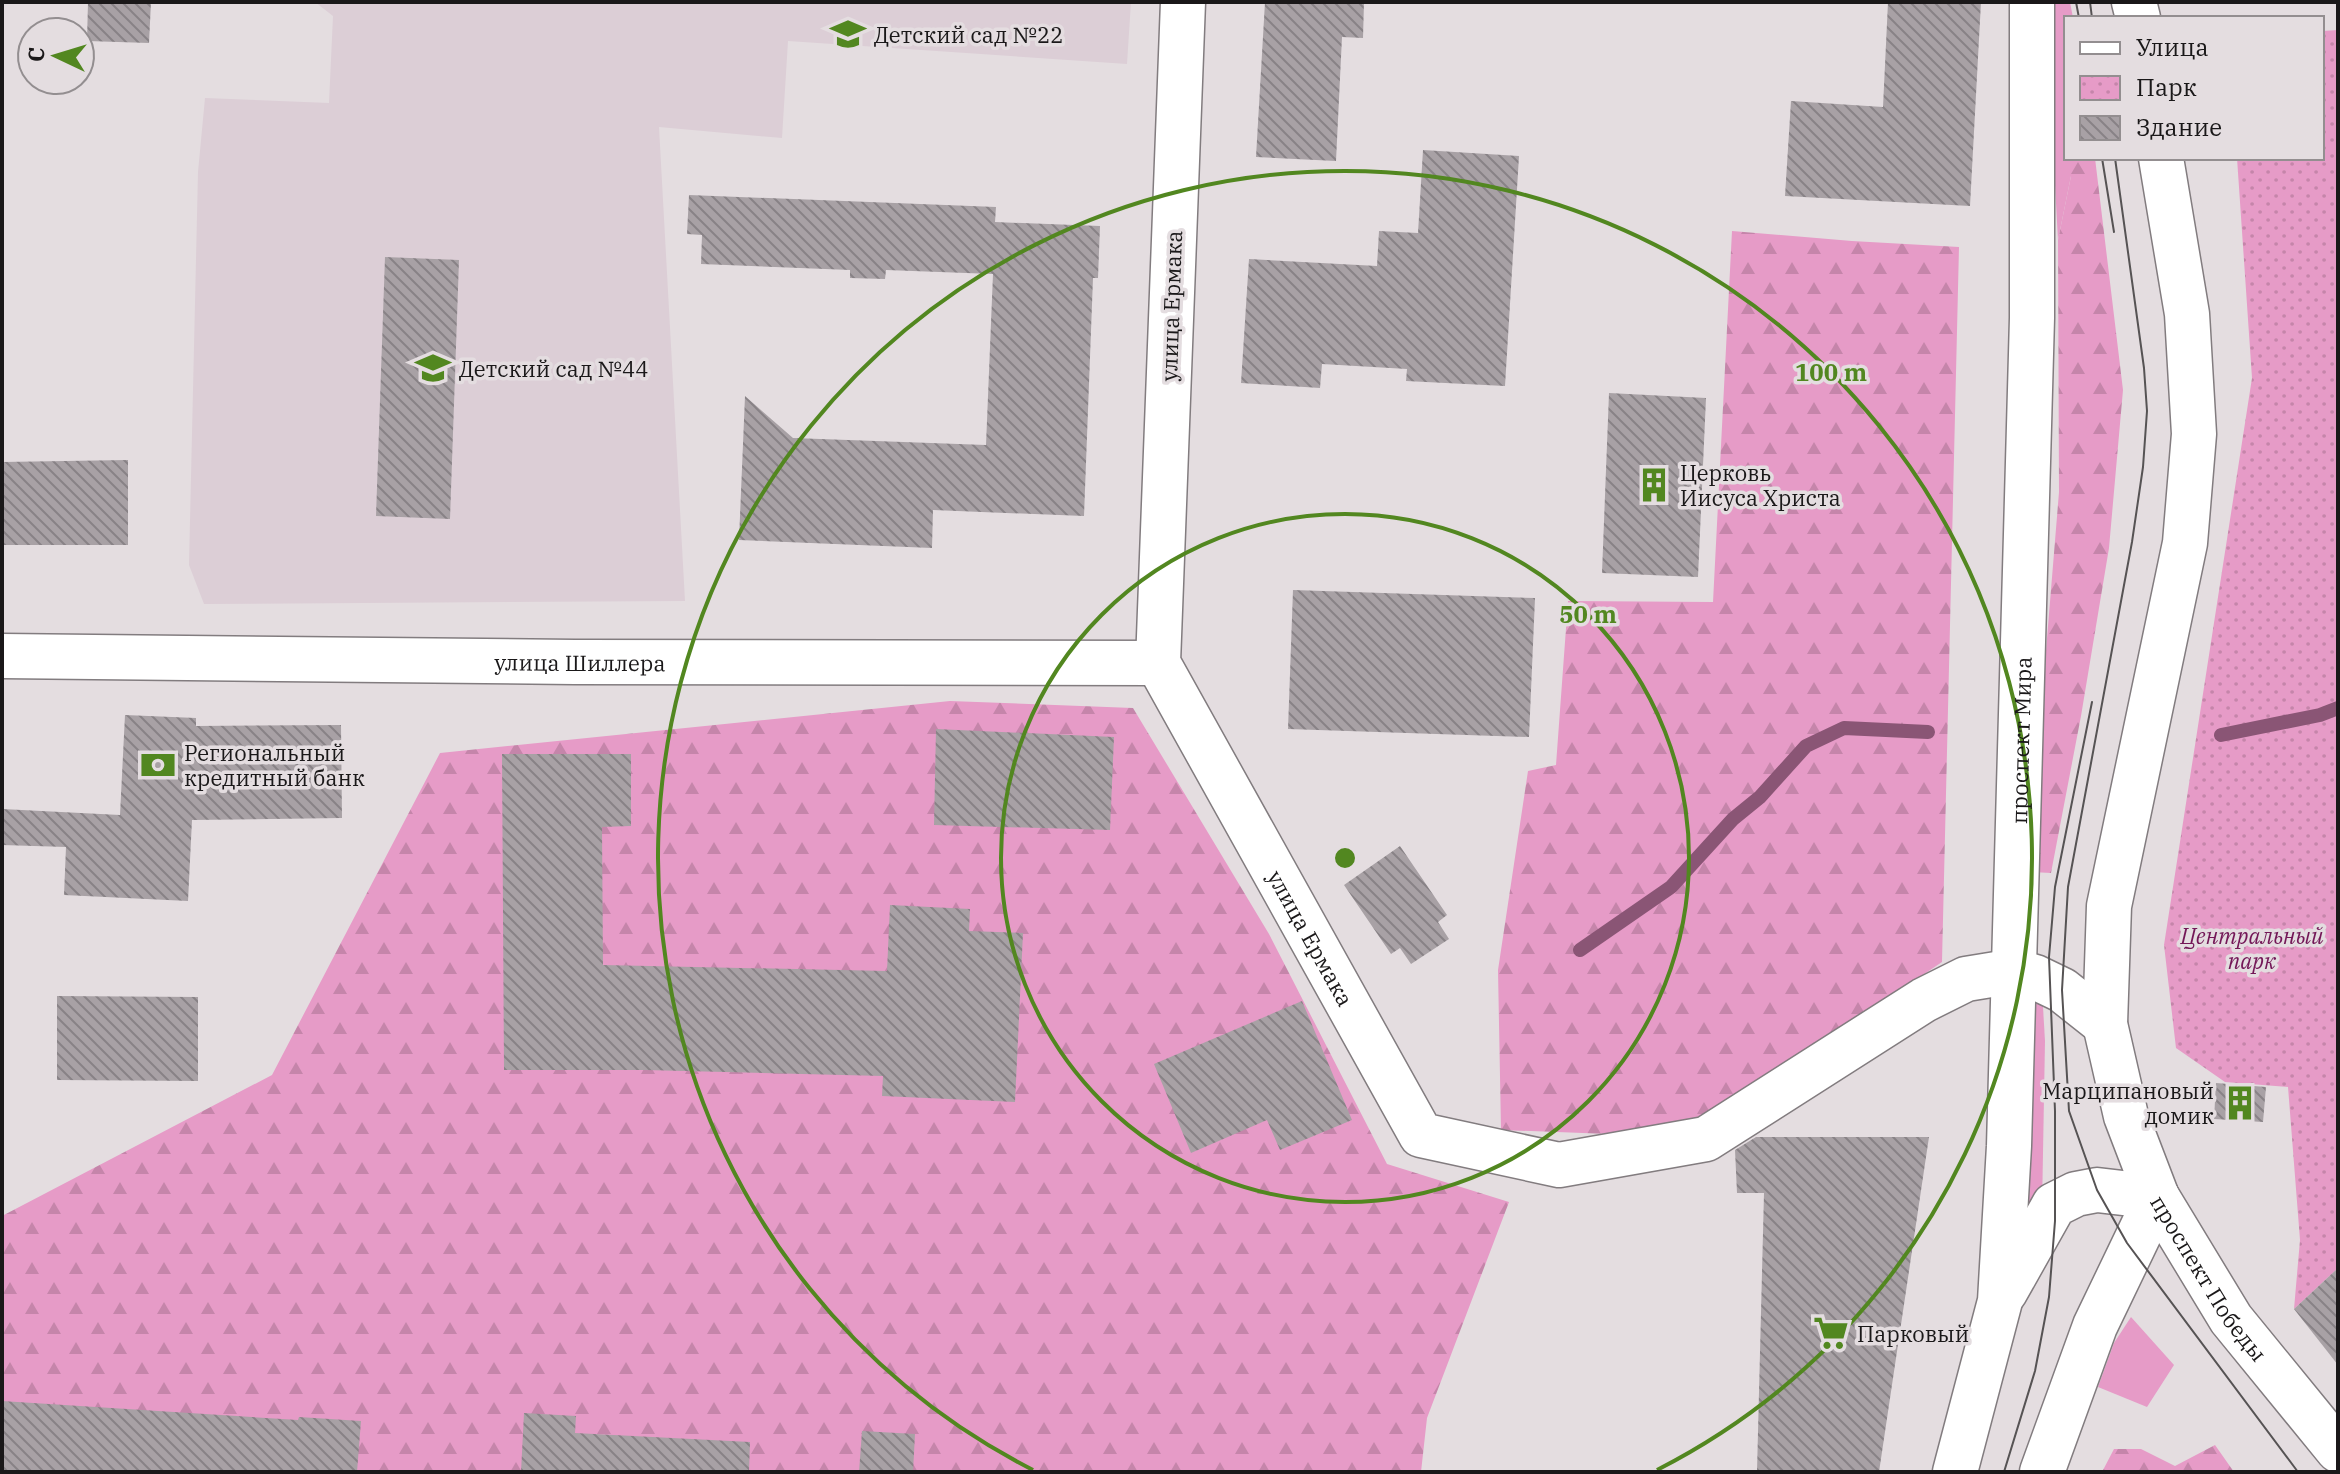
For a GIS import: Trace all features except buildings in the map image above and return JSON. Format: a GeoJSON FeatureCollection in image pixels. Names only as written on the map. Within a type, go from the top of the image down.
{"type":"FeatureCollection","features":[{"type":"Feature","properties":{"kind":"main road","name":"улица Ермака"},"geometry":{"type":"LineString","coordinates":[[1183,2],[1158,663],[1421,1135],[1559,1165],[1706,1139],[1924,1000],[1966,979],[2015,971]]}},
{"type":"Feature","properties":{"kind":"main road","name":"проспект Мира"},"geometry":{"type":"LineString","coordinates":[[1955,1472],[2000,1301],[2015,971],[2032,318],[2032,2]]}},
{"type":"Feature","properties":{"kind":"main road"},"geometry":{"type":"LineString","coordinates":[[2042,1472],[2095,1326],[2157,1197],[2126,1116],[2105,1024],[2109,906],[2185,543],[2194,434],[2187,314],[2161,160]]}},
{"type":"Feature","properties":{"kind":"main road","name":"улица Шиллера"},"geometry":{"type":"LineString","coordinates":[[2,656],[162,655],[590,662],[1158,663]]}},
{"type":"Feature","properties":{"kind":"main road"},"geometry":{"type":"LineString","coordinates":[[2015,971],[2062,990],[2105,1024]]}},
{"type":"Feature","properties":{"kind":"main road","name":"проспект Победы"},"geometry":{"type":"LineString","coordinates":[[2000,1301],[2054,1205],[2076,1194],[2097,1190],[2157,1197],[2231,1319],[2338,1450]]}},
{"type":"Feature","properties":{"kind":"shaded area","name":"Детский сад №44"},"geometry":{"type":"Polygon","coordinates":[[[315,2],[1131,2],[1127,64],[788,41],[782,138],[659,127],[685,601],[204,604],[189,565],[198,172],[205,98],[329,103],[333,16],[315,2]]]}},
{"type":"Feature","properties":{"kind":"green space"},"geometry":{"type":"Polygon","coordinates":[[[2045,2],[2070,2],[2073,16],[2064,16],[2064,160],[2071,160],[2071,176],[2058,240],[2045,2]]]}},
{"type":"Feature","properties":{"kind":"green space","name":"Центральный парк"},"geometry":{"type":"Polygon","coordinates":[[[2338,30],[2338,1268],[2294,1309],[2300,1240],[2288,1087],[2225,1082],[2176,1048],[2164,945],[2252,378],[2237,160],[2324,160],[2324,31],[2338,30]]]}},
{"type":"Feature","properties":{"kind":"green space"},"geometry":{"type":"Polygon","coordinates":[[[2071,160],[2095,160],[2123,390],[2109,548],[2051,873],[2031,872],[2034,797],[2059,492],[2058,240],[2071,176],[2071,160]]]}},
{"type":"Feature","properties":{"kind":"green space"},"geometry":{"type":"Polygon","coordinates":[[[1732,231],[1959,247],[1942,962],[1680,1130],[1609,1134],[1501,1130],[1498,970],[1528,771],[1556,765],[1568,601],[1713,602],[1732,231]]]}},
{"type":"Feature","properties":{"kind":"green space"},"geometry":{"type":"Polygon","coordinates":[[[950,701],[1133,708],[1269,934],[1387,1164],[1509,1202],[1427,1418],[1421,1472],[2,1472],[2,1216],[272,1075],[440,753],[950,701]]]}},
{"type":"Feature","properties":{"kind":"green space"},"geometry":{"type":"Polygon","coordinates":[[[2027,989],[2042,990],[2045,1041],[2042,1209],[2023,1226],[2027,989]]]}},
{"type":"Feature","properties":{"kind":"green space"},"geometry":{"type":"Polygon","coordinates":[[[2131,1317],[2174,1365],[2147,1407],[2098,1387],[2114,1343],[2131,1317]]]}},
{"type":"Feature","properties":{"kind":"green space"},"geometry":{"type":"Polygon","coordinates":[[[2215,1445],[2234,1472],[2102,1472],[2114,1449],[2141,1449],[2175,1466],[2215,1445]]]}},
{"type":"Feature","properties":{"kind":"waterway"},"geometry":{"type":"LineString","coordinates":[[2221,735],[2320,715],[2338,708]]}},
{"type":"Feature","properties":{"kind":"waterway"},"geometry":{"type":"LineString","coordinates":[[1580,950],[1671,887],[1806,746],[1844,728],[1928,732]]}},
{"type":"Feature","properties":{"kind":"tram line"},"geometry":{"type":"LineString","coordinates":[[2076,2],[2079,16]]}},
{"type":"Feature","properties":{"kind":"tram line"},"geometry":{"type":"LineString","coordinates":[[2090,2],[2092,16]]}},
{"type":"Feature","properties":{"kind":"tram line"},"geometry":{"type":"LineString","coordinates":[[2102,160],[2114,232]]}},
{"type":"Feature","properties":{"kind":"tram line"},"geometry":{"type":"LineString","coordinates":[[2115,160],[2144,368],[2147,411],[2132,542],[2068,887],[2062,990],[2069,1111],[2097,1190],[2127,1243],[2298,1472]]}},
{"type":"Feature","properties":{"kind":"tram line"},"geometry":{"type":"LineString","coordinates":[[2004,1472],[2035,1371],[2049,1297],[2055,1221],[2055,1111],[2049,957],[2055,887],[2092,702]]}},
{"type":"Feature","properties":{"kind":"place","name":"Детский сад №22"},"geometry":{"type":"Point","coordinates":[848,34]}},
{"type":"Feature","properties":{"kind":"place","name":"Детский сад №44"},"geometry":{"type":"Point","coordinates":[433,368]}},
{"type":"Feature","properties":{"kind":"place","name":"Церковь Иисуса Христа"},"geometry":{"type":"Point","coordinates":[1654,485]}},
{"type":"Feature","properties":{"kind":"place","name":"Региональный кредитный банк"},"geometry":{"type":"Point","coordinates":[158,765]}},
{"type":"Feature","properties":{"kind":"place","name":"Марципановый домик"},"geometry":{"type":"Point","coordinates":[2240,1103]}},
{"type":"Feature","properties":{"kind":"place","name":"Парковый"},"geometry":{"type":"Point","coordinates":[1831,1333]}}]}
